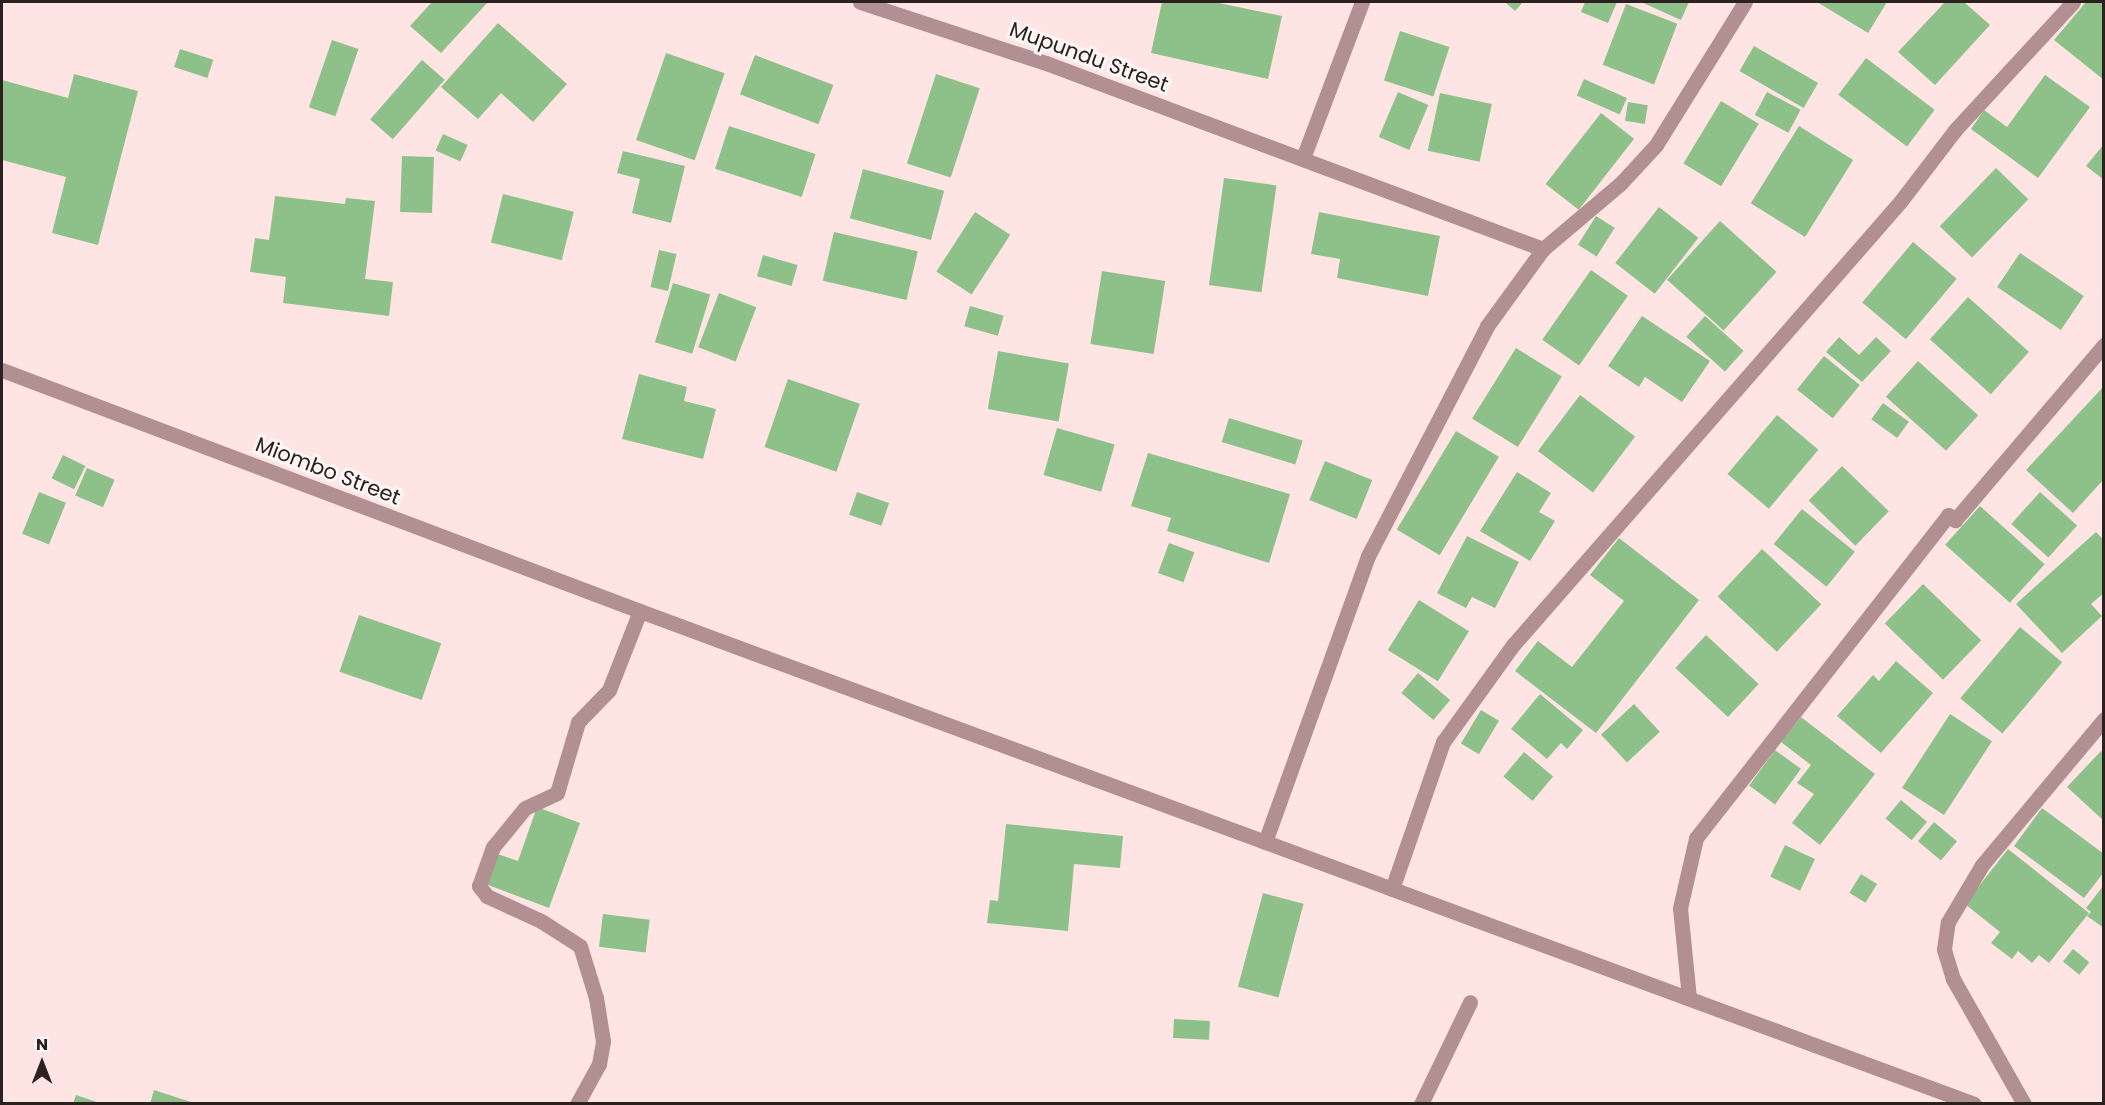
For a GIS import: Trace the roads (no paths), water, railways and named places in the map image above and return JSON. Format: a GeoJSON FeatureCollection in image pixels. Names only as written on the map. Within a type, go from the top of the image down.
{"type":"FeatureCollection","features":[{"type":"Feature","properties":{"kind":"street","name":"Mupundu Street"},"geometry":{"type":"LineString","coordinates":[[860,2],[1047,63],[1543,249]]}},
{"type":"Feature","properties":{"kind":"street"},"geometry":{"type":"LineString","coordinates":[[1303,158],[1362,2]]}},
{"type":"Feature","properties":{"kind":"street"},"geometry":{"type":"LineString","coordinates":[[1265,842],[1368,556],[1487,326],[1543,249],[1620,184],[1656,145],[1745,2]]}},
{"type":"Feature","properties":{"kind":"street"},"geometry":{"type":"LineString","coordinates":[[1392,888],[1443,742],[1513,645],[1899,202],[1955,130],[2073,2]]}},
{"type":"Feature","properties":{"kind":"street"},"geometry":{"type":"LineString","coordinates":[[1689,998],[1680,908],[1696,838],[1948,515],[1955,520],[2103,345]]}},
{"type":"Feature","properties":{"kind":"street","name":"Miombo Street"},"geometry":{"type":"LineString","coordinates":[[2,370],[640,611],[1974,1104]]}},
{"type":"Feature","properties":{"kind":"street"},"geometry":{"type":"LineString","coordinates":[[577,1104],[599,1064],[603,1041],[596,998],[580,946],[541,921],[487,896],[479,886],[494,847],[525,808],[557,793],[578,722],[609,690],[640,611]]}},
{"type":"Feature","properties":{"kind":"street"},"geometry":{"type":"LineString","coordinates":[[2024,1104],[1953,979],[1944,949],[1948,922],[1982,866],[2103,719]]}},
{"type":"Feature","properties":{"kind":"street"},"geometry":{"type":"LineString","coordinates":[[1421,1104],[1470,1002]]}}]}
